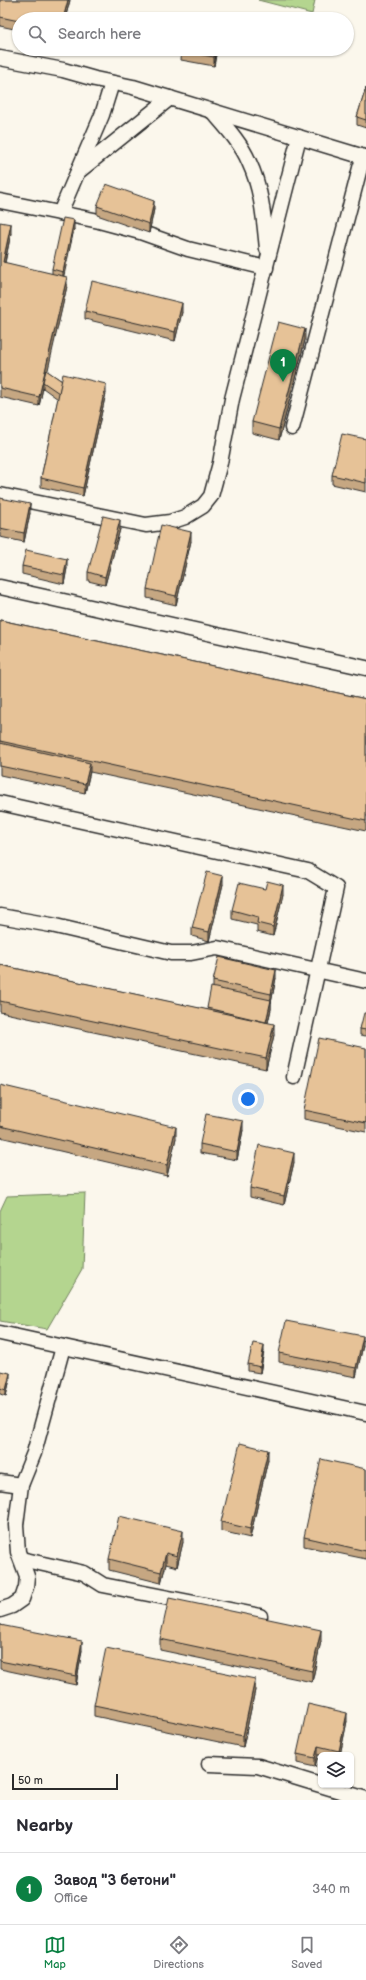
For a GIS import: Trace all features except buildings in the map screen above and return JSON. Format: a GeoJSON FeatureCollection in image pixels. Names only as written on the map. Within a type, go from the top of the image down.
{"type":"FeatureCollection","features":[{"type":"Feature","properties":{"kind":"street"},"geometry":{"type":"LineString","coordinates":[[0,58],[63,70],[133,87],[365,157],[292,428]]}},
{"type":"Feature","properties":{"kind":"street"},"geometry":{"type":"LineString","coordinates":[[60,213],[102,115],[112,83]]}},
{"type":"Feature","properties":{"kind":"street"},"geometry":{"type":"LineString","coordinates":[[77,173],[170,98]]}},
{"type":"Feature","properties":{"kind":"street"},"geometry":{"type":"LineString","coordinates":[[211,110],[230,132],[249,162],[259,192],[267,264]]}},
{"type":"Feature","properties":{"kind":"street"},"geometry":{"type":"LineString","coordinates":[[0,495],[146,525],[170,522],[203,506],[211,496],[220,463],[232,399],[298,136]]}},
{"type":"Feature","properties":{"kind":"street"},"geometry":{"type":"LineString","coordinates":[[0,201],[60,213],[140,232],[188,249],[267,264]]}},
{"type":"Feature","properties":{"kind":"street"},"geometry":{"type":"LineString","coordinates":[[0,587],[366,668]]}},
{"type":"Feature","properties":{"kind":"street"},"geometry":{"type":"LineString","coordinates":[[0,803],[308,871],[336,888],[294,1076]]}},
{"type":"Feature","properties":{"kind":"street"},"geometry":{"type":"LineString","coordinates":[[0,916],[51,925],[171,953],[191,953],[217,948],[366,981]]}},
{"type":"Feature","properties":{"kind":"street"},"geometry":{"type":"LineString","coordinates":[[0,1333],[366,1413]]}},
{"type":"Feature","properties":{"kind":"street"},"geometry":{"type":"LineString","coordinates":[[0,1610],[12,1606],[22,1600],[26,1587],[27,1576],[18,1552],[16,1524],[21,1485],[34,1453],[63,1346]]}},
{"type":"Feature","properties":{"kind":"street"},"geometry":{"type":"LineString","coordinates":[[0,1482],[21,1485]]}},
{"type":"Feature","properties":{"kind":"street"},"geometry":{"type":"LineString","coordinates":[[21,1560],[84,1573],[103,1585],[260,1616]]}},
{"type":"Feature","properties":{"kind":"street"},"geometry":{"type":"LineString","coordinates":[[208,1764],[258,1766],[366,1799]]}},
{"type":"Feature","properties":{"kind":"green space"},"geometry":{"type":"Polygon","coordinates":[[[258,0],[315,0],[312,12],[304,12],[258,0]]]}},
{"type":"Feature","properties":{"kind":"green space"},"geometry":{"type":"Polygon","coordinates":[[[85,1193],[82,1269],[47,1329],[0,1321],[0,1211],[7,1196],[85,1193]]]}},
{"type":"Feature","properties":{"kind":"place","name":"Завод \"3 бетони\""},"geometry":{"type":"Point","coordinates":[283,382]}}]}
